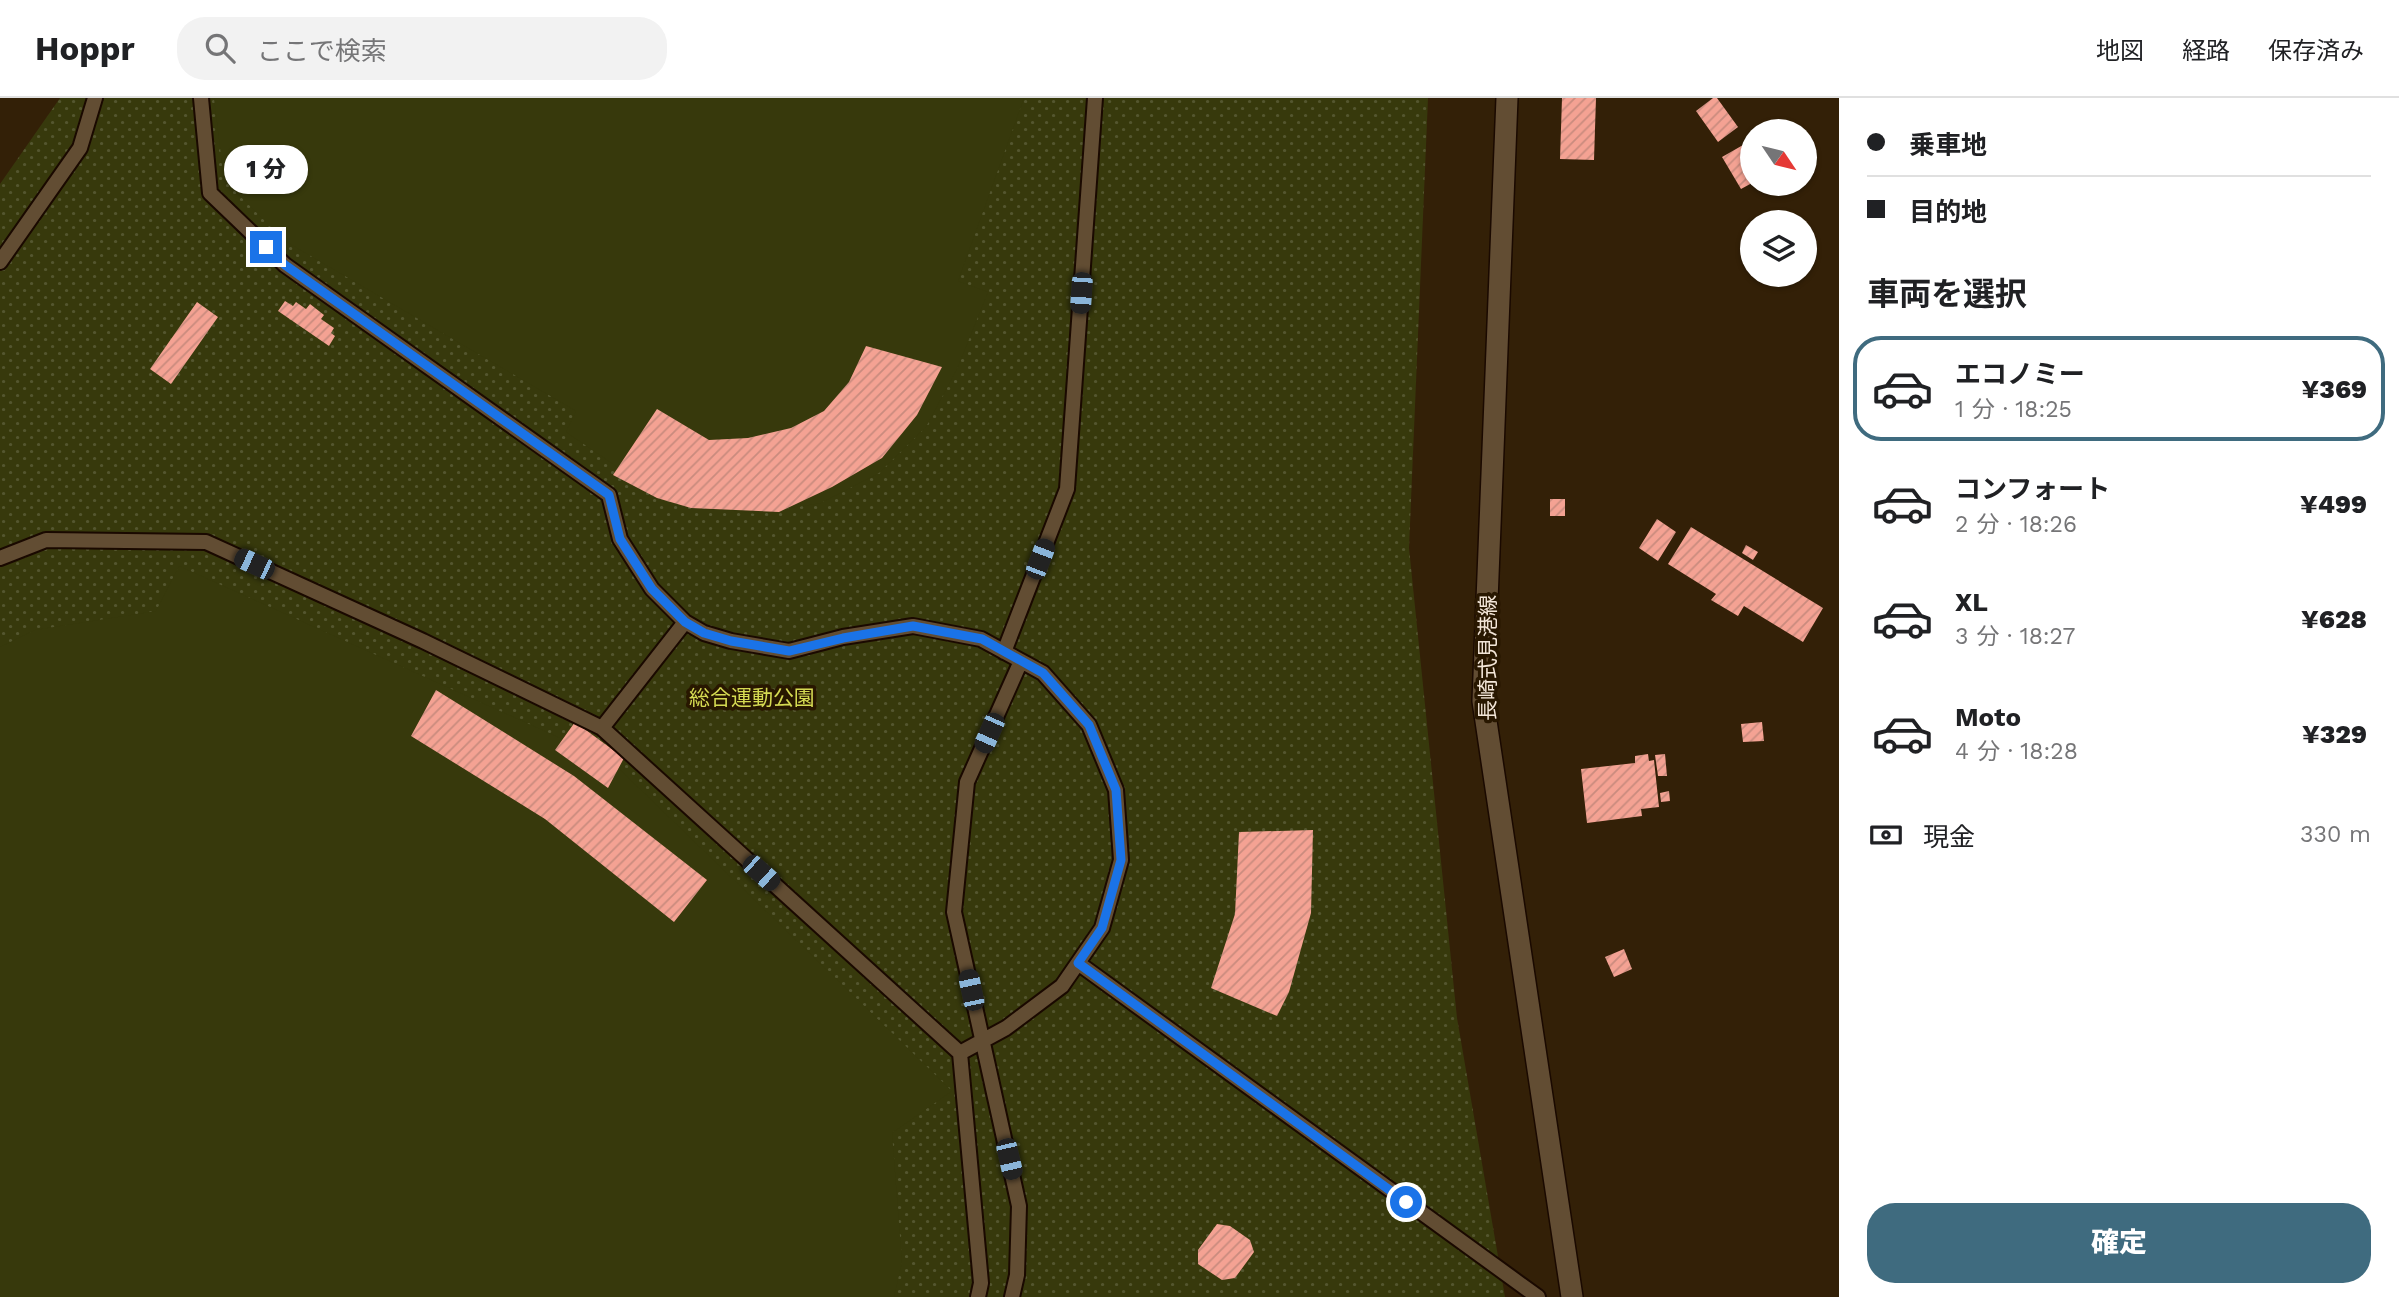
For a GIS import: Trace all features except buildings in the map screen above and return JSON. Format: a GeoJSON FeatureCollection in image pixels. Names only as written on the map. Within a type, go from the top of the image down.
{"type":"FeatureCollection","features":[{"type":"Feature","properties":{"kind":"main road","name":"長崎式見港線"},"geometry":{"type":"LineString","coordinates":[[1507,98],[1483,701],[1572,1297]]}},
{"type":"Feature","properties":{"kind":"lane"},"geometry":{"type":"LineString","coordinates":[[0,262],[80,148],[95,98]]}},
{"type":"Feature","properties":{"kind":"lane"},"geometry":{"type":"LineString","coordinates":[[201,98],[210,193],[285,265],[609,495],[620,539],[652,589],[685,622],[704,633],[731,641],[789,651],[913,626],[982,639],[1043,673],[1089,725],[1116,790],[1121,860],[1102,928],[1062,986],[1006,1028],[960,1054]]}},
{"type":"Feature","properties":{"kind":"lane"},"geometry":{"type":"LineString","coordinates":[[1004,652],[1067,489],[1095,98]]}},
{"type":"Feature","properties":{"kind":"lane"},"geometry":{"type":"LineString","coordinates":[[0,558],[47,540],[206,542],[424,641],[603,729],[960,1054],[981,1283],[978,1297]]}},
{"type":"Feature","properties":{"kind":"lane"},"geometry":{"type":"LineString","coordinates":[[603,729],[685,622]]}},
{"type":"Feature","properties":{"kind":"lane"},"geometry":{"type":"LineString","coordinates":[[1013,1297],[1017,1275],[1019,1206],[954,912],[967,782],[1021,661]]}},
{"type":"Feature","properties":{"kind":"lane"},"geometry":{"type":"LineString","coordinates":[[1078,963],[1538,1297]]}},
{"type":"Feature","properties":{"kind":"green space","name":"総合運動公園"},"geometry":{"type":"Polygon","coordinates":[[[60,98],[1428,98],[1409,548],[1457,1018],[1505,1297],[0,1297],[0,184],[60,98]]]}},
{"type":"Feature","properties":{"kind":"green space"},"geometry":{"type":"Polygon","coordinates":[[[214,98],[1024,98],[958,281],[988,292],[957,369],[926,427],[879,473],[821,503],[756,514],[692,505],[632,477],[566,432],[576,411],[285,241],[224,180],[214,98]]]}},
{"type":"Feature","properties":{"kind":"green space"},"geometry":{"type":"Polygon","coordinates":[[[179,566],[611,761],[952,1091],[892,1133],[902,1262],[894,1297],[0,1297],[0,647],[35,630],[156,611],[179,566]]]}},
{"type":"Feature","properties":{"kind":"route"},"geometry":{"type":"LineString","coordinates":[[266,247],[285,265],[609,495],[620,539],[652,589],[685,622],[704,633],[731,641],[789,651],[913,626],[982,639],[1043,673],[1089,725],[1116,790],[1121,860],[1102,928],[1078,963],[1406,1202]]}}]}
